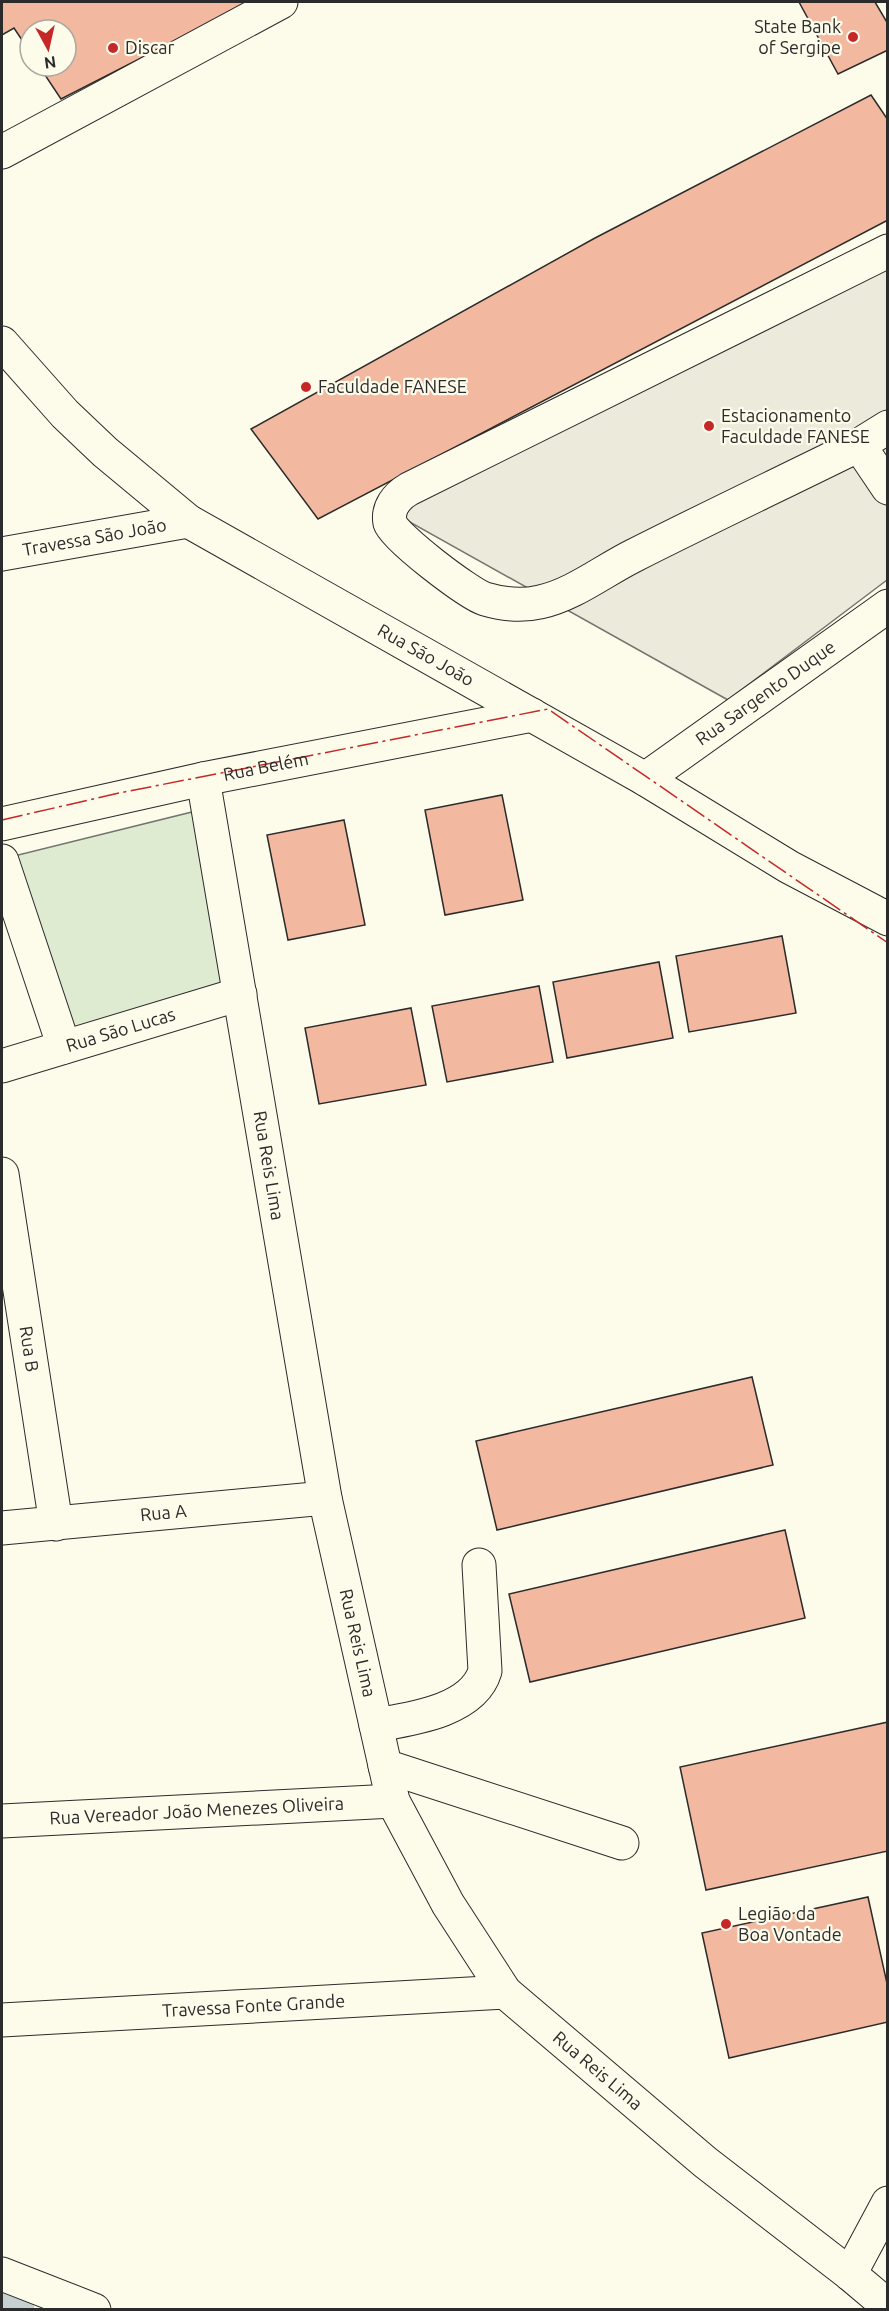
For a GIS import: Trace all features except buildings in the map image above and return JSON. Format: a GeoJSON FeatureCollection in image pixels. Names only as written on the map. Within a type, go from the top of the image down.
{"type":"FeatureCollection","features":[{"type":"Feature","properties":{"kind":"street"},"geometry":{"type":"LineString","coordinates":[[2,152],[281,2]]}},
{"type":"Feature","properties":{"kind":"street"},"geometry":{"type":"LineString","coordinates":[[888,251],[409,489],[399,495],[395,501],[390,514],[390,523],[403,539],[466,589],[483,598],[513,603],[539,602],[573,589],[632,557],[859,445],[888,427]]}},
{"type":"Feature","properties":{"kind":"street","name":"Rua São João"},"geometry":{"type":"LineString","coordinates":[[2,343],[105,452],[188,520],[645,779],[789,867],[888,920]]}},
{"type":"Feature","properties":{"kind":"street"},"geometry":{"type":"LineString","coordinates":[[859,445],[888,488]]}},
{"type":"Feature","properties":{"kind":"street","name":"Travessa São João"},"geometry":{"type":"LineString","coordinates":[[2,554],[188,520]]}},
{"type":"Feature","properties":{"kind":"street","name":"Rua Sargento Duque"},"geometry":{"type":"LineString","coordinates":[[645,779],[888,606]]}},
{"type":"Feature","properties":{"kind":"street","name":"Rua Belém"},"geometry":{"type":"LineString","coordinates":[[2,824],[203,779],[532,714]]}},
{"type":"Feature","properties":{"kind":"street","name":"Rua Reis Lima"},"geometry":{"type":"LineString","coordinates":[[203,779],[325,1498],[393,1801],[448,1904],[506,1992],[705,2162],[888,2306]]}},
{"type":"Feature","properties":{"kind":"street"},"geometry":{"type":"LineString","coordinates":[[2,861],[64,1047]]}},
{"type":"Feature","properties":{"kind":"street","name":"Rua São Lucas"},"geometry":{"type":"LineString","coordinates":[[2,1066],[240,994]]}},
{"type":"Feature","properties":{"kind":"street","name":"Rua B"},"geometry":{"type":"LineString","coordinates":[[2,1174],[56,1524]]}},
{"type":"Feature","properties":{"kind":"street","name":"Rua A"},"geometry":{"type":"LineString","coordinates":[[2,1528],[325,1498]]}},
{"type":"Feature","properties":{"kind":"street"},"geometry":{"type":"LineString","coordinates":[[376,1725],[444,1710],[475,1690],[485,1671],[479,1565]]}},
{"type":"Feature","properties":{"kind":"street"},"geometry":{"type":"LineString","coordinates":[[385,1766],[622,1843]]}},
{"type":"Feature","properties":{"kind":"street","name":"Rua Vereador João Menezes Oliveira"},"geometry":{"type":"LineString","coordinates":[[2,1821],[393,1801]]}},
{"type":"Feature","properties":{"kind":"street","name":"Travessa Fonte Grande"},"geometry":{"type":"LineString","coordinates":[[2,2020],[506,1992]]}},
{"type":"Feature","properties":{"kind":"street"},"geometry":{"type":"LineString","coordinates":[[850,2274],[888,2203]]}},
{"type":"Feature","properties":{"kind":"street"},"geometry":{"type":"LineString","coordinates":[[2,2274],[94,2310]]}},
{"type":"Feature","properties":{"kind":"green space"},"geometry":{"type":"Polygon","coordinates":[[[196,811],[235,994],[51,1040],[6,858],[196,811]]]}},
{"type":"Feature","properties":{"kind":"shaded area","name":"Estacionamento Faculdade FANESE"},"geometry":{"type":"Polygon","coordinates":[[[887,237],[887,580],[728,700],[383,507],[887,237]]]}},
{"type":"Feature","properties":{"kind":"waterway"},"geometry":{"type":"LineString","coordinates":[[2,2305],[15,2310]]}},
{"type":"Feature","properties":{"kind":"power"},"geometry":{"type":"LineString","coordinates":[[2,820],[119,793],[548,709],[888,943]]}},
{"type":"Feature","properties":{"kind":"place","name":"State Bank of Sergipe"},"geometry":{"type":"Point","coordinates":[853,37]}},
{"type":"Feature","properties":{"kind":"place","name":"Discar"},"geometry":{"type":"Point","coordinates":[113,48]}},
{"type":"Feature","properties":{"kind":"place","name":"Faculdade FANESE"},"geometry":{"type":"Point","coordinates":[306,387]}},
{"type":"Feature","properties":{"kind":"place","name":"Estacionamento Faculdade FANESE"},"geometry":{"type":"Point","coordinates":[709,426]}},
{"type":"Feature","properties":{"kind":"place","name":"Legião da Boa Vontade"},"geometry":{"type":"Point","coordinates":[726,1924]}}]}
